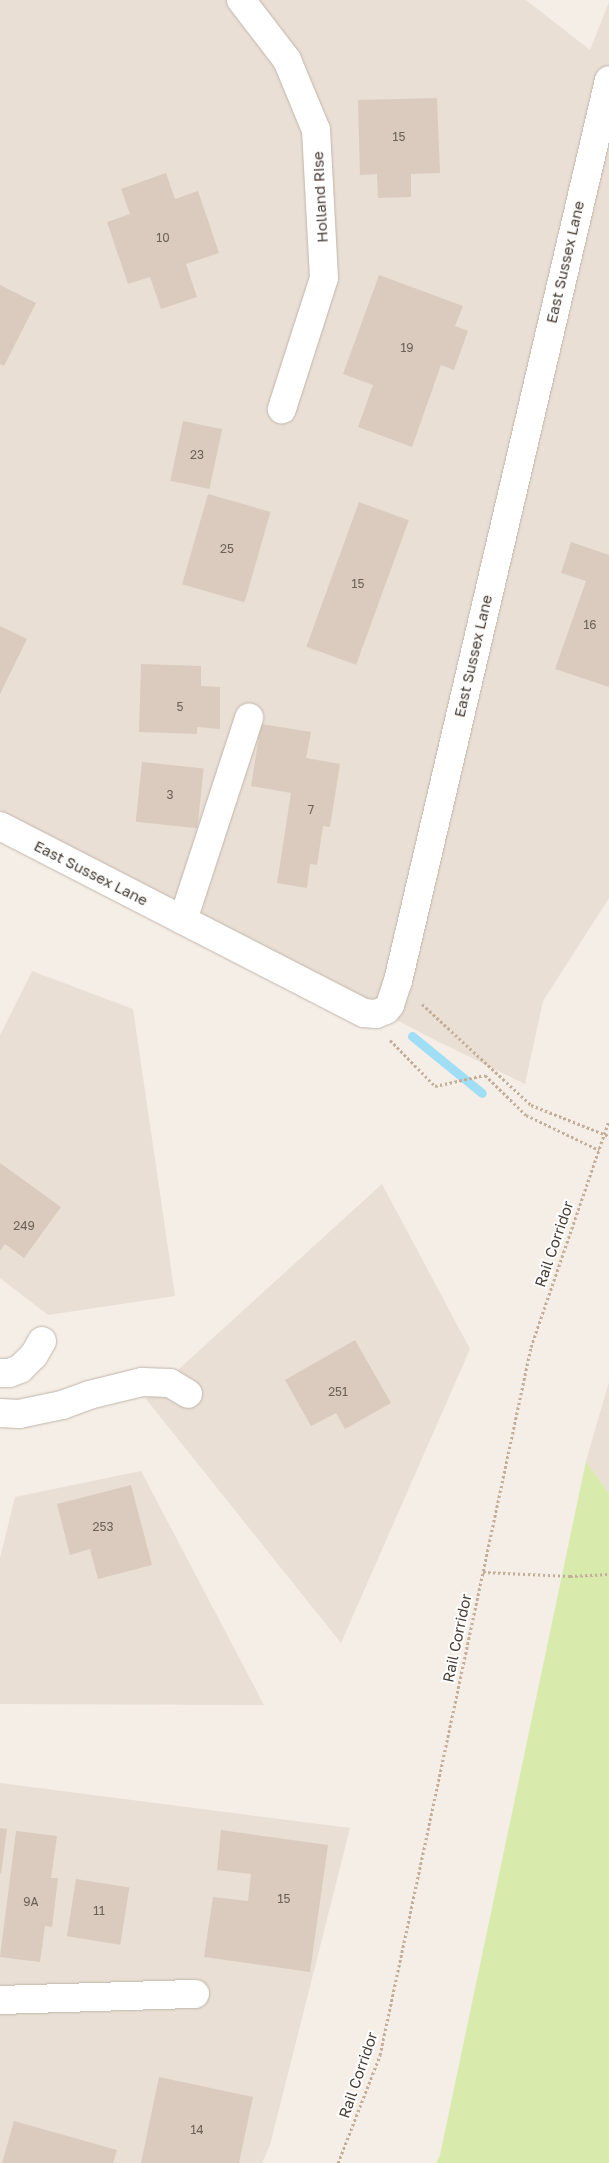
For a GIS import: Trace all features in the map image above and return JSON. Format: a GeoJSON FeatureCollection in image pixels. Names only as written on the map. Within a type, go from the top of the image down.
{"type":"FeatureCollection","features":[{"type":"Feature","properties":{"kind":"street","name":"Holland Rise"},"geometry":{"type":"LineString","coordinates":[[241,0],[287,60],[316,130],[324,278],[282,409]]}},
{"type":"Feature","properties":{"kind":"street","name":"East Sussex Lane"},"geometry":{"type":"LineString","coordinates":[[0,826],[364,1013],[376,1014],[386,1010],[390,1005],[398,981],[609,80]]}},
{"type":"Feature","properties":{"kind":"street"},"geometry":{"type":"LineString","coordinates":[[183,920],[249,718]]}},
{"type":"Feature","properties":{"kind":"street"},"geometry":{"type":"LineString","coordinates":[[0,1373],[9,1373],[20,1369],[34,1355],[42,1341]]}},
{"type":"Feature","properties":{"kind":"street"},"geometry":{"type":"LineString","coordinates":[[0,1413],[19,1414],[62,1405],[89,1395],[142,1382],[170,1383],[188,1394]]}},
{"type":"Feature","properties":{"kind":"street"},"geometry":{"type":"LineString","coordinates":[[0,2000],[195,1994]]}},
{"type":"Feature","properties":{"kind":"path"},"geometry":{"type":"LineString","coordinates":[[398,981],[531,1105],[609,1136]]}},
{"type":"Feature","properties":{"kind":"path"},"geometry":{"type":"LineString","coordinates":[[364,1013],[435,1086],[485,1075],[526,1115],[599,1150]]}},
{"type":"Feature","properties":{"kind":"path","name":"Rail Corridor"},"geometry":{"type":"LineString","coordinates":[[338,2163],[380,2055],[531,1347],[609,1121]]}},
{"type":"Feature","properties":{"kind":"path"},"geometry":{"type":"LineString","coordinates":[[483,1572],[570,1576],[609,1574]]}},
{"type":"Feature","properties":{"kind":"shaded area"},"geometry":{"type":"Polygon","coordinates":[[[0,0],[526,0],[590,50],[609,2],[609,898],[543,1001],[525,1084],[429,1037],[0,810],[0,0]]]}},
{"type":"Feature","properties":{"kind":"shaded area"},"geometry":{"type":"Polygon","coordinates":[[[32,971],[133,1009],[175,1296],[48,1315],[0,1278],[0,1035],[32,971]]]}},
{"type":"Feature","properties":{"kind":"shaded area"},"geometry":{"type":"Polygon","coordinates":[[[382,1184],[470,1349],[341,1643],[146,1399],[382,1184]]]}},
{"type":"Feature","properties":{"kind":"shaded area"},"geometry":{"type":"Polygon","coordinates":[[[609,1382],[609,1494],[586,1461],[609,1382]]]}},
{"type":"Feature","properties":{"kind":"shaded area"},"geometry":{"type":"Polygon","coordinates":[[[141,1471],[264,1705],[0,1704],[0,1558],[15,1497],[141,1471]]]}},
{"type":"Feature","properties":{"kind":"shaded area"},"geometry":{"type":"Polygon","coordinates":[[[0,1783],[350,1828],[270,2145],[262,2163],[0,2163],[0,1783]]]}},
{"type":"Feature","properties":{"kind":"green space"},"geometry":{"type":"Polygon","coordinates":[[[586,1461],[609,1494],[609,2163],[436,2163],[440,2155],[586,1461]]]}},
{"type":"Feature","properties":{"kind":"building"},"geometry":{"type":"Polygon","coordinates":[[[437,98],[440,173],[411,174],[411,197],[378,198],[377,174],[360,175],[358,100],[437,98]]]}},
{"type":"Feature","properties":{"kind":"building"},"geometry":{"type":"Polygon","coordinates":[[[166,173],[175,199],[198,191],[219,253],[186,264],[197,297],[161,309],[150,277],[128,284],[107,222],[130,214],[121,189],[166,173]]]}},
{"type":"Feature","properties":{"kind":"building"},"geometry":{"type":"Polygon","coordinates":[[[379,275],[463,306],[455,326],[468,331],[454,370],[441,365],[412,447],[358,427],[373,385],[343,374],[379,275]]]}},
{"type":"Feature","properties":{"kind":"building"},"geometry":{"type":"Polygon","coordinates":[[[0,285],[36,303],[4,366],[0,364],[0,285]]]}},
{"type":"Feature","properties":{"kind":"building"},"geometry":{"type":"Polygon","coordinates":[[[183,421],[222,429],[209,489],[170,481],[183,421]]]}},
{"type":"Feature","properties":{"kind":"building"},"geometry":{"type":"Polygon","coordinates":[[[208,494],[270,512],[245,602],[182,584],[208,494]]]}},
{"type":"Feature","properties":{"kind":"building"},"geometry":{"type":"Polygon","coordinates":[[[359,502],[409,520],[356,665],[306,647],[359,502]]]}},
{"type":"Feature","properties":{"kind":"building"},"geometry":{"type":"Polygon","coordinates":[[[571,542],[609,555],[609,687],[555,669],[586,581],[561,573],[571,542]]]}},
{"type":"Feature","properties":{"kind":"building"},"geometry":{"type":"Polygon","coordinates":[[[0,626],[27,639],[0,694],[0,626]]]}},
{"type":"Feature","properties":{"kind":"building"},"geometry":{"type":"Polygon","coordinates":[[[141,664],[201,666],[201,686],[220,687],[220,729],[197,727],[197,734],[139,732],[141,664]]]}},
{"type":"Feature","properties":{"kind":"building"},"geometry":{"type":"Polygon","coordinates":[[[261,724],[311,732],[306,758],[340,764],[330,827],[323,826],[317,865],[310,864],[307,888],[277,883],[291,793],[251,786],[261,724]]]}},
{"type":"Feature","properties":{"kind":"building"},"geometry":{"type":"Polygon","coordinates":[[[142,762],[204,768],[197,828],[136,822],[142,762]]]}},
{"type":"Feature","properties":{"kind":"building"},"geometry":{"type":"Polygon","coordinates":[[[0,1163],[61,1207],[24,1258],[5,1244],[0,1251],[0,1163]]]}},
{"type":"Feature","properties":{"kind":"building"},"geometry":{"type":"Polygon","coordinates":[[[355,1340],[391,1403],[345,1429],[336,1413],[311,1426],[285,1380],[355,1340]]]}},
{"type":"Feature","properties":{"kind":"building"},"geometry":{"type":"Polygon","coordinates":[[[131,1485],[152,1565],[98,1579],[90,1549],[70,1555],[57,1504],[131,1485]]]}},
{"type":"Feature","properties":{"kind":"building"},"geometry":{"type":"Polygon","coordinates":[[[0,1828],[7,1829],[1,1874],[0,1873],[0,1828]]]}},
{"type":"Feature","properties":{"kind":"building"},"geometry":{"type":"Polygon","coordinates":[[[221,1830],[328,1845],[310,1972],[204,1957],[213,1897],[248,1901],[251,1874],[217,1870],[221,1830]]]}},
{"type":"Feature","properties":{"kind":"building"},"geometry":{"type":"Polygon","coordinates":[[[16,1831],[57,1836],[51,1878],[58,1878],[52,1927],[45,1926],[40,1962],[0,1957],[16,1831]]]}},
{"type":"Feature","properties":{"kind":"building"},"geometry":{"type":"Polygon","coordinates":[[[76,1879],[129,1887],[120,1945],[67,1936],[76,1879]]]}},
{"type":"Feature","properties":{"kind":"building"},"geometry":{"type":"Polygon","coordinates":[[[159,2077],[253,2097],[239,2163],[141,2163],[159,2077]]]}},
{"type":"Feature","properties":{"kind":"building"},"geometry":{"type":"Polygon","coordinates":[[[14,2121],[117,2150],[113,2163],[2,2163],[14,2121]]]}},
{"type":"Feature","properties":{"kind":"waterway"},"geometry":{"type":"LineString","coordinates":[[412,1036],[482,1093]]}}]}
